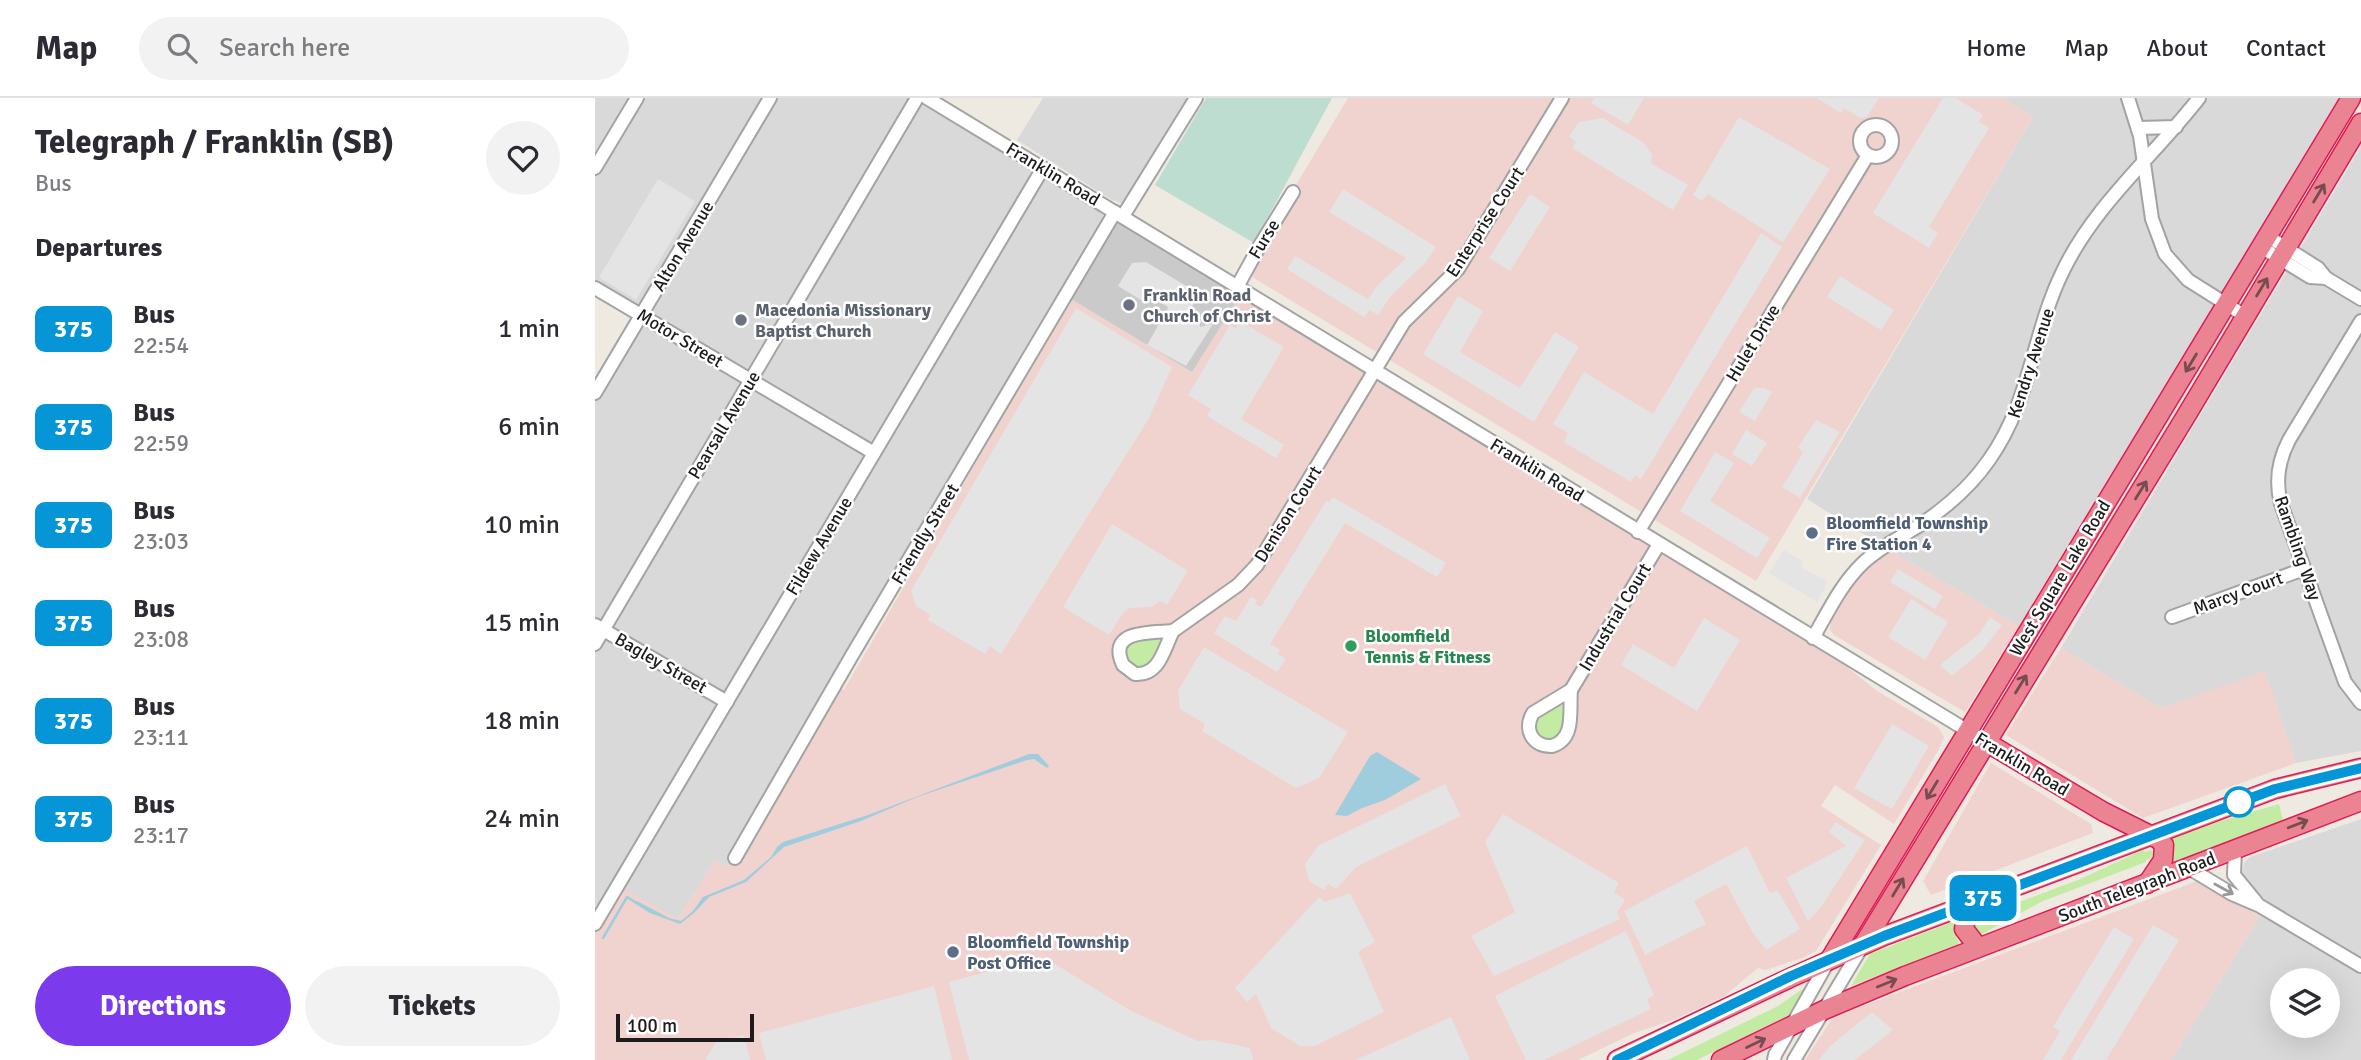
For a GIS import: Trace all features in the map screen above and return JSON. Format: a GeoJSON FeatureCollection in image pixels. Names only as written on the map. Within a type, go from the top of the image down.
{"type":"FeatureCollection","features":[{"type":"Feature","properties":{"kind":"highway","name":"West Square Lake Road"},"geometry":{"type":"LineString","coordinates":[[1830,959],[2351,98]]}},
{"type":"Feature","properties":{"kind":"highway","name":"West Square Lake Road"},"geometry":{"type":"LineString","coordinates":[[1863,945],[2186,416],[2361,123]]}},
{"type":"Feature","properties":{"kind":"highway","name":"Franklin Road"},"geometry":{"type":"LineString","coordinates":[[1986,742],[2104,813],[2151,834]]}},
{"type":"Feature","properties":{"kind":"highway"},"geometry":{"type":"LineString","coordinates":[[1617,1060],[1830,959],[1975,901],[2275,789],[2361,768]]}},
{"type":"Feature","properties":{"kind":"highway","name":"South Telegraph Road"},"geometry":{"type":"LineString","coordinates":[[1721,1060],[1824,1010],[1978,947],[2361,801]]}},
{"type":"Feature","properties":{"kind":"highway"},"geometry":{"type":"LineString","coordinates":[[2147,884],[2164,860],[2165,852],[2164,845],[2151,834]]}},
{"type":"Feature","properties":{"kind":"highway"},"geometry":{"type":"LineString","coordinates":[[1975,901],[1967,913],[1964,929],[1978,947]]}},
{"type":"Feature","properties":{"kind":"street"},"geometry":{"type":"LineString","coordinates":[[595,168],[637,98]]}},
{"type":"Feature","properties":{"kind":"street","name":"Alton Avenue"},"geometry":{"type":"LineString","coordinates":[[595,393],[770,98]]}},
{"type":"Feature","properties":{"kind":"street","name":"Pearsall Avenue"},"geometry":{"type":"LineString","coordinates":[[595,644],[599,627],[751,380],[917,98]]}},
{"type":"Feature","properties":{"kind":"street","name":"Franklin Road"},"geometry":{"type":"LineString","coordinates":[[927,98],[1986,742]]}},
{"type":"Feature","properties":{"kind":"street","name":"Friendly Street"},"geometry":{"type":"LineString","coordinates":[[735,858],[843,669],[1119,214],[1196,98]]}},
{"type":"Feature","properties":{"kind":"street","name":"Enterprise Court"},"geometry":{"type":"LineString","coordinates":[[1374,371],[1409,316],[1458,269],[1562,98]]}},
{"type":"Feature","properties":{"kind":"street"},"geometry":{"type":"LineString","coordinates":[[2128,98],[2139,128],[2152,219],[2165,254],[2183,276],[2245,316]]}},
{"type":"Feature","properties":{"kind":"street","name":"Kendry Avenue"},"geometry":{"type":"LineString","coordinates":[[1813,638],[1841,590],[1863,564],[1945,508],[1990,459],[2016,413],[2063,271],[2094,220],[2199,98]]}},
{"type":"Feature","properties":{"kind":"street"},"geometry":{"type":"LineString","coordinates":[[2139,128],[2176,127]]}},
{"type":"Feature","properties":{"kind":"street","name":"Hulet Drive"},"geometry":{"type":"LineString","coordinates":[[1638,532],[1868,155]]}},
{"type":"Feature","properties":{"kind":"street","name":"Fildew Avenue"},"geometry":{"type":"LineString","coordinates":[[595,924],[1043,168]]}},
{"type":"Feature","properties":{"kind":"street","name":"Furse"},"geometry":{"type":"LineString","coordinates":[[1237,287],[1293,192]]}},
{"type":"Feature","properties":{"kind":"street"},"geometry":{"type":"LineString","coordinates":[[2264,242],[2283,253],[2310,277],[2326,278],[2361,299]]}},
{"type":"Feature","properties":{"kind":"street","name":"Motor Street"},"geometry":{"type":"LineString","coordinates":[[595,288],[874,453]]}},
{"type":"Feature","properties":{"kind":"street","name":"Rambling Way"},"geometry":{"type":"LineString","coordinates":[[2361,321],[2289,440],[2279,463],[2279,495],[2304,569],[2345,682],[2361,703]]}},
{"type":"Feature","properties":{"kind":"street","name":"Denison Court"},"geometry":{"type":"LineString","coordinates":[[1173,631],[1157,666],[1149,672],[1135,674],[1123,666],[1119,651],[1130,635],[1173,631],[1252,572],[1374,371]]}},
{"type":"Feature","properties":{"kind":"street","name":"Industrial Court"},"geometry":{"type":"LineString","coordinates":[[1570,690],[1569,730],[1565,739],[1552,747],[1538,744],[1531,737],[1528,727],[1533,713],[1570,690],[1659,544]]}},
{"type":"Feature","properties":{"kind":"street","name":"Marcy Court"},"geometry":{"type":"LineString","coordinates":[[2172,617],[2304,569]]}},
{"type":"Feature","properties":{"kind":"street","name":"Bagley Street"},"geometry":{"type":"LineString","coordinates":[[599,627],[727,702]]}},
{"type":"Feature","properties":{"kind":"street"},"geometry":{"type":"LineString","coordinates":[[2235,849],[2234,875],[2260,906]]}},
{"type":"Feature","properties":{"kind":"street"},"geometry":{"type":"LineString","coordinates":[[2189,868],[2232,894],[2260,906],[2361,966]]}},
{"type":"Feature","properties":{"kind":"street","name":"West Square Lake Road"},"geometry":{"type":"LineString","coordinates":[[1794,1060],[1863,945]]}},
{"type":"Feature","properties":{"kind":"street","name":"West Square Lake Road"},"geometry":{"type":"LineString","coordinates":[[1775,1060],[1775,1055],[1830,959]]}},
{"type":"Feature","properties":{"kind":"shaded area"},"geometry":{"type":"Polygon","coordinates":[[[595,98],[917,98],[1101,210],[1103,216],[1018,367],[855,638],[725,867],[715,860],[678,919],[595,912],[595,382],[633,318],[595,295],[595,98]]]}},
{"type":"Feature","properties":{"kind":"shaded area"},"geometry":{"type":"Polygon","coordinates":[[[1043,98],[1191,98],[1124,204],[1112,200],[1017,140],[1043,98]]]}},
{"type":"Feature","properties":{"kind":"shaded area"},"geometry":{"type":"Polygon","coordinates":[[[1348,98],[2004,98],[2033,117],[1756,581],[1244,272],[1348,98]]]}},
{"type":"Feature","properties":{"kind":"shaded area"},"geometry":{"type":"Polygon","coordinates":[[[1594,98],[1644,98],[1628,125],[1591,103],[1594,98]]]}},
{"type":"Feature","properties":{"kind":"shaded area"},"geometry":{"type":"Polygon","coordinates":[[[1816,98],[1879,98],[1867,117],[1860,118],[1844,108],[1841,113],[1816,98]]]}},
{"type":"Feature","properties":{"kind":"shaded area"},"geometry":{"type":"Polygon","coordinates":[[[1943,98],[1956,98],[1983,115],[1979,122],[1989,128],[1929,227],[1938,233],[1929,248],[1873,213],[1943,98]]]}},
{"type":"Feature","properties":{"kind":"shaded area"},"geometry":{"type":"Polygon","coordinates":[[[2004,98],[2340,98],[2019,626],[1807,499],[2033,117],[2004,98]]]}},
{"type":"Feature","properties":{"kind":"shaded area"},"geometry":{"type":"Polygon","coordinates":[[[1739,117],[1830,169],[1783,242],[1708,194],[1702,201],[1693,195],[1739,117]]]}},
{"type":"Feature","properties":{"kind":"shaded area"},"geometry":{"type":"Polygon","coordinates":[[[1603,118],[1644,143],[1652,155],[1651,163],[1688,185],[1673,210],[1572,148],[1576,142],[1569,137],[1579,122],[1603,118]]]}},
{"type":"Feature","properties":{"kind":"shaded area"},"geometry":{"type":"Polygon","coordinates":[[[2361,147],[2361,751],[2296,763],[2265,672],[2160,708],[2061,648],[2361,147]]]}},
{"type":"Feature","properties":{"kind":"shaded area"},"geometry":{"type":"Polygon","coordinates":[[[658,179],[695,201],[636,300],[599,277],[658,179]]]}},
{"type":"Feature","properties":{"kind":"shaded area"},"geometry":{"type":"Polygon","coordinates":[[[1343,189],[1436,247],[1426,262],[1391,296],[1378,315],[1370,310],[1364,317],[1287,269],[1295,256],[1368,299],[1376,287],[1406,258],[1329,212],[1343,189]]]}},
{"type":"Feature","properties":{"kind":"shaded area"},"geometry":{"type":"Polygon","coordinates":[[[1530,194],[1550,207],[1510,271],[1489,258],[1530,194]]]}},
{"type":"Feature","properties":{"kind":"shaded area"},"geometry":{"type":"Polygon","coordinates":[[[1119,219],[1242,293],[1192,372],[1071,299],[1119,219]]]}},
{"type":"Feature","properties":{"kind":"shaded area"},"geometry":{"type":"Polygon","coordinates":[[[1761,233],[1782,247],[1641,479],[1635,475],[1631,482],[1564,442],[1568,433],[1553,424],[1584,372],[1653,414],[1761,233]]]}},
{"type":"Feature","properties":{"kind":"shaded area"},"geometry":{"type":"Polygon","coordinates":[[[1146,262],[1200,294],[1191,308],[1199,317],[1200,327],[1213,324],[1186,366],[1147,345],[1163,317],[1170,321],[1174,314],[1150,296],[1146,303],[1118,286],[1132,263],[1146,262]]]}},
{"type":"Feature","properties":{"kind":"shaded area"},"geometry":{"type":"Polygon","coordinates":[[[1840,276],[1894,310],[1881,330],[1827,297],[1840,276]]]}},
{"type":"Feature","properties":{"kind":"shaded area"},"geometry":{"type":"Polygon","coordinates":[[[1242,293],[1851,662],[1848,668],[1877,691],[1938,727],[1944,737],[1939,749],[1894,824],[1835,785],[1821,806],[1881,845],[1816,951],[1765,970],[1758,968],[1723,997],[1673,1020],[1634,1033],[1578,1060],[595,1060],[595,912],[613,882],[678,919],[715,860],[725,866],[831,681],[844,690],[1071,299],[1192,372],[1242,293]]]}},
{"type":"Feature","properties":{"kind":"shaded area"},"geometry":{"type":"Polygon","coordinates":[[[1458,296],[1483,311],[1460,352],[1520,388],[1555,332],[1579,347],[1534,422],[1423,354],[1458,296]]]}},
{"type":"Feature","properties":{"kind":"shaded area"},"geometry":{"type":"Polygon","coordinates":[[[1076,308],[1172,367],[1148,420],[1001,654],[990,646],[985,654],[928,620],[930,615],[916,606],[911,591],[1076,308]]]}},
{"type":"Feature","properties":{"kind":"shaded area"},"geometry":{"type":"Polygon","coordinates":[[[1240,321],[1284,347],[1241,419],[1284,445],[1276,458],[1207,416],[1211,409],[1188,395],[1230,325],[1236,328],[1240,321]]]}},
{"type":"Feature","properties":{"kind":"shaded area"},"geometry":{"type":"Polygon","coordinates":[[[1754,388],[1764,388],[1772,392],[1755,421],[1739,412],[1754,388]]]}},
{"type":"Feature","properties":{"kind":"shaded area"},"geometry":{"type":"Polygon","coordinates":[[[1816,420],[1840,432],[1800,498],[1782,487],[1803,453],[1798,447],[1816,420]]]}},
{"type":"Feature","properties":{"kind":"shaded area"},"geometry":{"type":"Polygon","coordinates":[[[1746,430],[1767,443],[1752,466],[1732,454],[1746,430]]]}},
{"type":"Feature","properties":{"kind":"shaded area"},"geometry":{"type":"Polygon","coordinates":[[[1715,452],[1734,463],[1710,501],[1770,538],[1757,558],[1680,511],[1715,452]]]}},
{"type":"Feature","properties":{"kind":"shaded area"},"geometry":{"type":"Polygon","coordinates":[[[1333,497],[1446,563],[1437,577],[1345,523],[1270,644],[1280,650],[1278,654],[1286,659],[1277,672],[1214,633],[1225,616],[1236,621],[1251,597],[1257,600],[1255,604],[1261,607],[1326,501],[1329,502],[1333,497]]]}},
{"type":"Feature","properties":{"kind":"shaded area"},"geometry":{"type":"Polygon","coordinates":[[[1112,524],[1188,571],[1167,605],[1160,601],[1151,607],[1129,608],[1109,635],[1063,607],[1112,524]]]}},
{"type":"Feature","properties":{"kind":"shaded area"},"geometry":{"type":"Polygon","coordinates":[[[1784,550],[1803,561],[1801,567],[1828,582],[1817,602],[1769,573],[1784,550]]]}},
{"type":"Feature","properties":{"kind":"shaded area"},"geometry":{"type":"Polygon","coordinates":[[[1889,550],[2019,626],[1965,712],[1834,635],[1830,630],[1831,618],[1845,592],[1870,563],[1889,550]]]}},
{"type":"Feature","properties":{"kind":"shaded area"},"geometry":{"type":"Polygon","coordinates":[[[1898,569],[1943,596],[1935,609],[1890,582],[1898,569]]]}},
{"type":"Feature","properties":{"kind":"shaded area"},"geometry":{"type":"Polygon","coordinates":[[[1911,599],[1948,622],[1925,660],[1888,637],[1911,599]]]}},
{"type":"Feature","properties":{"kind":"shaded area"},"geometry":{"type":"Polygon","coordinates":[[[1990,617],[2002,625],[1982,651],[1952,676],[1940,665],[1979,634],[1990,617]]]}},
{"type":"Feature","properties":{"kind":"shaded area"},"geometry":{"type":"Polygon","coordinates":[[[1704,618],[1740,640],[1697,711],[1621,665],[1633,644],[1674,668],[1704,618]]]}},
{"type":"Feature","properties":{"kind":"shaded area"},"geometry":{"type":"Polygon","coordinates":[[[1204,647],[1348,732],[1319,778],[1296,788],[1202,731],[1205,724],[1180,709],[1178,691],[1204,647]]]}},
{"type":"Feature","properties":{"kind":"shaded area"},"geometry":{"type":"Polygon","coordinates":[[[2061,648],[2160,708],[2265,671],[2296,763],[2143,818],[2006,735],[2061,648]]]}},
{"type":"Feature","properties":{"kind":"shaded area"},"geometry":{"type":"Polygon","coordinates":[[[1892,724],[1929,746],[1892,809],[1854,788],[1892,724]]]}},
{"type":"Feature","properties":{"kind":"shaded area"},"geometry":{"type":"Polygon","coordinates":[[[1991,763],[2091,824],[2093,833],[1931,895],[1923,881],[1991,763]]]}},
{"type":"Feature","properties":{"kind":"shaded area"},"geometry":{"type":"Polygon","coordinates":[[[1445,784],[1461,816],[1356,867],[1336,889],[1328,884],[1324,890],[1309,881],[1305,864],[1318,846],[1445,784]]]}},
{"type":"Feature","properties":{"kind":"shaded area"},"geometry":{"type":"Polygon","coordinates":[[[1503,814],[1619,883],[1614,892],[1625,900],[1617,912],[1620,919],[1494,976],[1471,936],[1515,912],[1485,842],[1503,814]]]}},
{"type":"Feature","properties":{"kind":"shaded area"},"geometry":{"type":"Polygon","coordinates":[[[2361,819],[2361,959],[2277,908],[2250,888],[2242,876],[2244,863],[2250,857],[2361,819]]]}},
{"type":"Feature","properties":{"kind":"shaded area"},"geometry":{"type":"Polygon","coordinates":[[[1835,822],[1865,840],[1821,907],[1808,921],[1786,878],[1846,846],[1829,832],[1835,822]]]}},
{"type":"Feature","properties":{"kind":"shaded area"},"geometry":{"type":"Polygon","coordinates":[[[1747,846],[1770,893],[1778,891],[1800,929],[1766,950],[1753,933],[1726,884],[1694,901],[1706,924],[1645,955],[1624,911],[1747,846]]]}},
{"type":"Feature","properties":{"kind":"shaded area"},"geometry":{"type":"Polygon","coordinates":[[[2200,880],[2260,916],[2171,1060],[1805,1060],[1833,1017],[2200,880]]]}},
{"type":"Feature","properties":{"kind":"shaded area"},"geometry":{"type":"Polygon","coordinates":[[[1350,893],[1375,942],[1358,952],[1384,1012],[1315,1046],[1300,1046],[1271,1028],[1256,994],[1247,1002],[1235,988],[1319,897],[1325,902],[1350,893]]]}},
{"type":"Feature","properties":{"kind":"shaded area"},"geometry":{"type":"Polygon","coordinates":[[[2260,916],[2329,951],[2361,971],[2361,1060],[2171,1060],[2260,916]]]}},
{"type":"Feature","properties":{"kind":"shaded area"},"geometry":{"type":"Polygon","coordinates":[[[2153,925],[2179,940],[2106,1060],[2071,1060],[2153,925]]]}},
{"type":"Feature","properties":{"kind":"shaded area"},"geometry":{"type":"Polygon","coordinates":[[[2114,927],[2134,939],[2061,1060],[2043,1060],[2060,1031],[2053,1027],[2114,927]]]}},
{"type":"Feature","properties":{"kind":"shaded area"},"geometry":{"type":"Polygon","coordinates":[[[1626,931],[1654,995],[1647,999],[1651,1009],[1544,1060],[1526,1060],[1495,996],[1626,931]]]}},
{"type":"Feature","properties":{"kind":"shaded area"},"geometry":{"type":"Polygon","coordinates":[[[1031,960],[1055,964],[1133,1012],[1198,1041],[1213,1040],[1250,1048],[1253,1060],[969,1060],[949,982],[1031,960]]]}},
{"type":"Feature","properties":{"kind":"shaded area"},"geometry":{"type":"Polygon","coordinates":[[[934,986],[952,1060],[766,1060],[759,1033],[934,986]]]}},
{"type":"Feature","properties":{"kind":"shaded area"},"geometry":{"type":"Polygon","coordinates":[[[1872,1012],[1893,1030],[1855,1060],[1819,1060],[1830,1046],[1872,1012]]]}},
{"type":"Feature","properties":{"kind":"shaded area"},"geometry":{"type":"Polygon","coordinates":[[[1451,1017],[1470,1060],[1357,1060],[1358,1059],[1451,1017]]]}},
{"type":"Feature","properties":{"kind":"shaded area"},"geometry":{"type":"Polygon","coordinates":[[[744,1035],[750,1060],[705,1060],[716,1042],[744,1035]]]}},
{"type":"Feature","properties":{"kind":"green space"},"geometry":{"type":"Polygon","coordinates":[[[1206,98],[1332,98],[1254,243],[1155,185],[1206,98]]]}},
{"type":"Feature","properties":{"kind":"green space"},"geometry":{"type":"Polygon","coordinates":[[[1159,638],[1161,642],[1155,660],[1145,669],[1132,667],[1125,657],[1128,644],[1135,639],[1159,638]]]}},
{"type":"Feature","properties":{"kind":"green space"},"geometry":{"type":"Polygon","coordinates":[[[1558,704],[1564,708],[1564,730],[1553,741],[1541,740],[1533,730],[1538,715],[1558,704]]]}},
{"type":"Feature","properties":{"kind":"green space"},"geometry":{"type":"Polygon","coordinates":[[[2279,804],[2283,820],[2172,863],[2173,850],[2169,839],[2279,804]]]}},
{"type":"Feature","properties":{"kind":"green space"},"geometry":{"type":"Polygon","coordinates":[[[2143,850],[2153,852],[2146,862],[2043,901],[1982,934],[1977,933],[1973,926],[1980,917],[2078,880],[2143,850]]]}},
{"type":"Feature","properties":{"kind":"green space"},"geometry":{"type":"Polygon","coordinates":[[[1955,921],[1959,944],[1851,986],[1870,954],[1955,921]]]}},
{"type":"Feature","properties":{"kind":"green space"},"geometry":{"type":"Polygon","coordinates":[[[1804,988],[1806,990],[1789,1015],[1697,1060],[1668,1060],[1778,1006],[1804,988]]]}},
{"type":"Feature","properties":{"kind":"water"},"geometry":{"type":"Polygon","coordinates":[[[1377,752],[1421,779],[1385,800],[1347,816],[1335,815],[1370,756],[1377,752]]]}},
{"type":"Feature","properties":{"kind":"water"},"geometry":{"type":"Polygon","coordinates":[[[1029,754],[1038,754],[1049,766],[1047,768],[1034,759],[1027,760],[917,797],[861,821],[784,847],[746,882],[709,897],[680,924],[650,913],[634,903],[637,901],[669,918],[681,921],[703,897],[744,880],[771,857],[783,842],[868,815],[1029,754]]]}},
{"type":"Feature","properties":{"kind":"waterway"},"geometry":{"type":"LineString","coordinates":[[603,938],[627,897],[635,902]]}},
{"type":"Feature","properties":{"kind":"bus line","name":"375"},"geometry":{"type":"LineString","coordinates":[[1617,1060],[1791,976],[1884,936],[2194,817],[2275,789],[2361,768]]}},
{"type":"Feature","properties":{"kind":"place","name":"Franklin Road Church of Christ"},"geometry":{"type":"Point","coordinates":[1129,305]}},
{"type":"Feature","properties":{"kind":"place","name":"Macedonia Missionary Baptist Church"},"geometry":{"type":"Point","coordinates":[741,320]}},
{"type":"Feature","properties":{"kind":"place","name":"Bloomfield Township Fire Station 4"},"geometry":{"type":"Point","coordinates":[1812,533]}},
{"type":"Feature","properties":{"kind":"place","name":"Bloomfield Tennis & Fitness"},"geometry":{"type":"Point","coordinates":[1351,646]}},
{"type":"Feature","properties":{"kind":"place","name":"Bloomfield Township Post Office"},"geometry":{"type":"Point","coordinates":[953,952]}}]}
